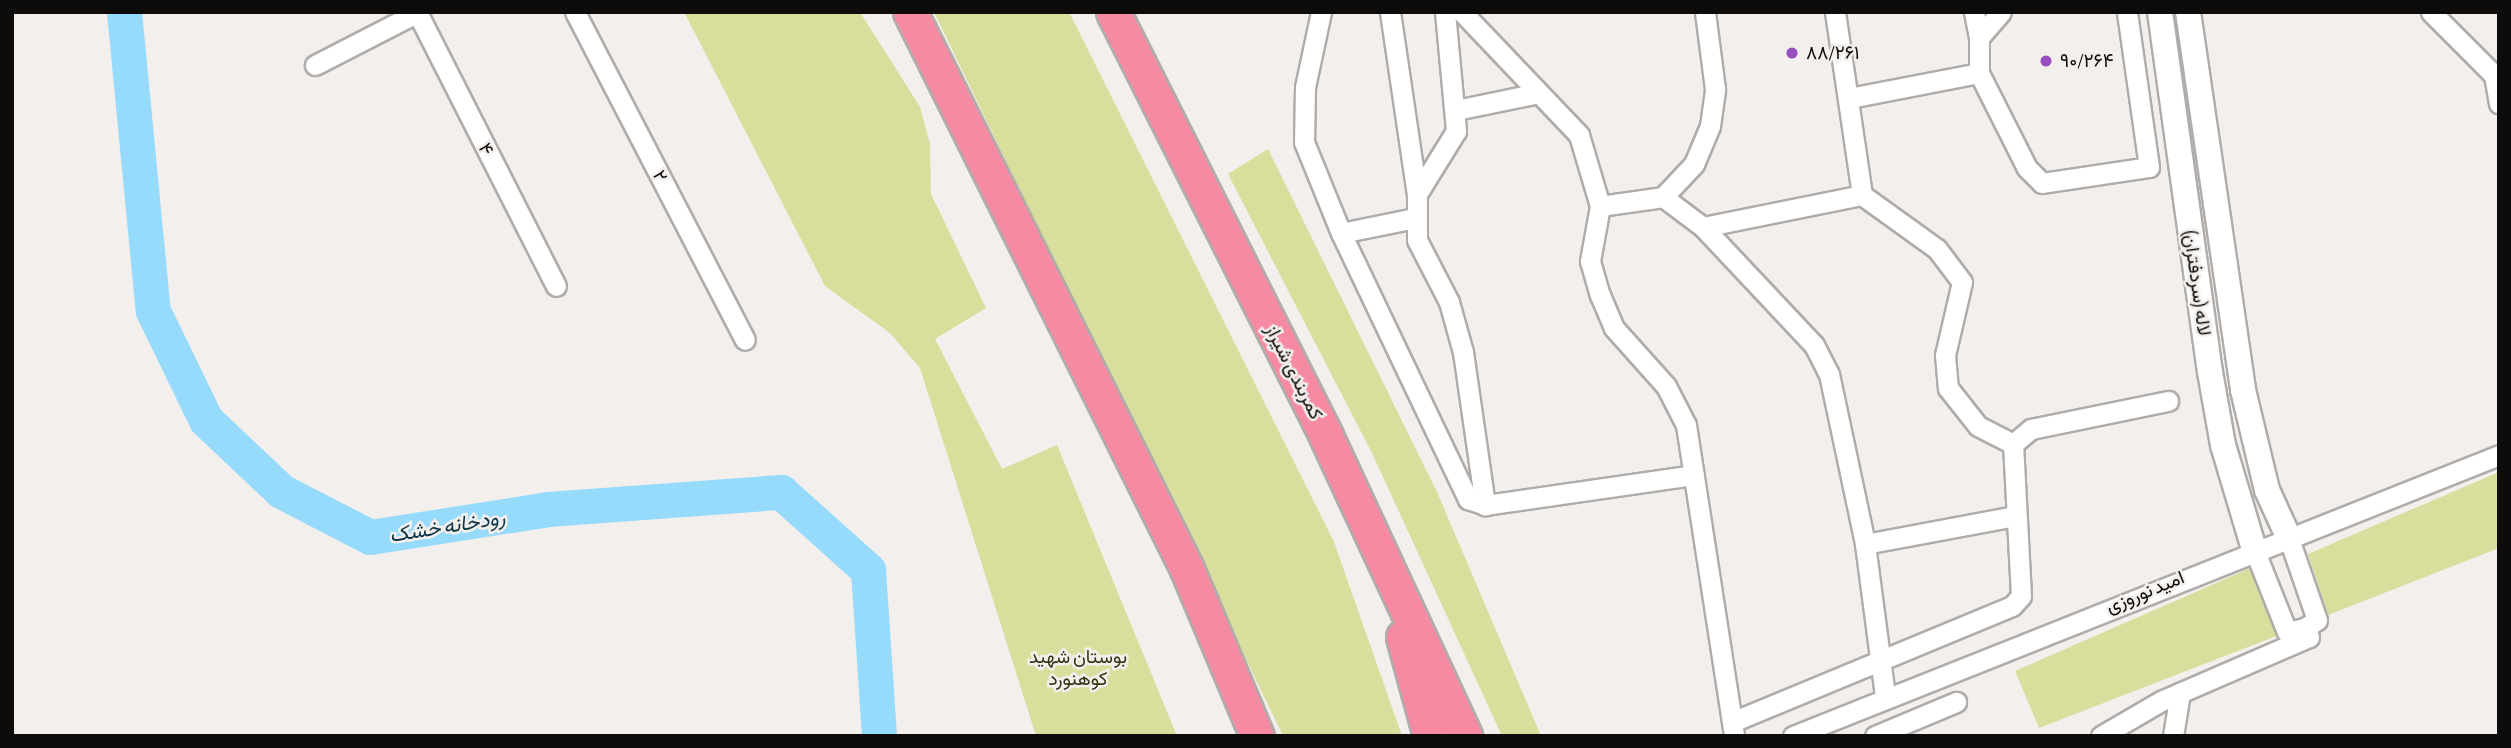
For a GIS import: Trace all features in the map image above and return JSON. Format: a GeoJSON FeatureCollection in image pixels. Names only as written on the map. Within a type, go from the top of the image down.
{"type":"FeatureCollection","features":[{"type":"Feature","properties":{"kind":"highway"},"geometry":{"type":"LineString","coordinates":[[910,12],[1181,556],[1257,736]]}},
{"type":"Feature","properties":{"kind":"highway","name":"کمربندی شیراز"},"geometry":{"type":"LineString","coordinates":[[1112,12],[1372,533],[1465,734]]}},
{"type":"Feature","properties":{"kind":"highway"},"geometry":{"type":"LineString","coordinates":[[1372,533],[1430,736]]}},
{"type":"Feature","properties":{"kind":"street"},"geometry":{"type":"LineString","coordinates":[[315,65],[417,12]]}},
{"type":"Feature","properties":{"kind":"street","name":"۴"},"geometry":{"type":"LineString","coordinates":[[417,12],[556,286]]}},
{"type":"Feature","properties":{"kind":"street","name":"۲"},"geometry":{"type":"LineString","coordinates":[[575,12],[745,340]]}},
{"type":"Feature","properties":{"kind":"street"},"geometry":{"type":"LineString","coordinates":[[1321,12],[1305,87],[1304,142],[1341,233],[1468,499],[1485,505],[1694,475]]}},
{"type":"Feature","properties":{"kind":"street"},"geometry":{"type":"LineString","coordinates":[[1390,12],[1417,194],[1417,240],[1449,302],[1463,352],[1485,505]]}},
{"type":"Feature","properties":{"kind":"street"},"geometry":{"type":"LineString","coordinates":[[1417,194],[1456,131],[1446,12]]}},
{"type":"Feature","properties":{"kind":"street"},"geometry":{"type":"LineString","coordinates":[[1462,12],[1534,94],[1579,135],[1600,206],[1590,261],[1600,295],[1614,328],[1676,405],[1686,425],[1733,729],[1879,659],[2012,606],[2021,596],[2014,516],[2013,444]]}},
{"type":"Feature","properties":{"kind":"street"},"geometry":{"type":"LineString","coordinates":[[1600,206],[1663,197],[1694,164],[1710,126],[1715,89],[1705,12]]}},
{"type":"Feature","properties":{"kind":"street"},"geometry":{"type":"LineString","coordinates":[[1835,12],[1862,195],[1937,249],[1962,282],[1945,355],[1948,388],[1978,426],[2013,444]]}},
{"type":"Feature","properties":{"kind":"street"},"geometry":{"type":"LineString","coordinates":[[1974,12],[1979,37],[1979,73],[2027,168],[2042,183],[2149,167],[2127,12]]}},
{"type":"Feature","properties":{"kind":"street"},"geometry":{"type":"LineString","coordinates":[[1979,37],[2001,12]]}},
{"type":"Feature","properties":{"kind":"street","name":"لاله (سردفتران)"},"geometry":{"type":"LineString","coordinates":[[2160,12],[2223,445],[2254,549]]}},
{"type":"Feature","properties":{"kind":"street","name":"لاله (سردفتران)"},"geometry":{"type":"LineString","coordinates":[[2188,12],[2243,390],[2267,490],[2287,536]]}},
{"type":"Feature","properties":{"kind":"street"},"geometry":{"type":"LineString","coordinates":[[2431,12],[2494,75],[2499,104]]}},
{"type":"Feature","properties":{"kind":"street"},"geometry":{"type":"LineString","coordinates":[[1849,98],[1979,73]]}},
{"type":"Feature","properties":{"kind":"street"},"geometry":{"type":"LineString","coordinates":[[1456,110],[1534,94]]}},
{"type":"Feature","properties":{"kind":"street"},"geometry":{"type":"LineString","coordinates":[[2185,189],[2215,183]]}},
{"type":"Feature","properties":{"kind":"street"},"geometry":{"type":"LineString","coordinates":[[1703,227],[1862,195]]}},
{"type":"Feature","properties":{"kind":"street"},"geometry":{"type":"LineString","coordinates":[[1663,197],[1703,227],[1814,345],[1829,374],[1865,544],[1885,696]]}},
{"type":"Feature","properties":{"kind":"street"},"geometry":{"type":"LineString","coordinates":[[1341,233],[1415,218]]}},
{"type":"Feature","properties":{"kind":"street"},"geometry":{"type":"LineString","coordinates":[[2013,444],[2031,429],[2168,401]]}},
{"type":"Feature","properties":{"kind":"street","name":"امید نوروزی"},"geometry":{"type":"LineString","coordinates":[[1793,736],[1885,696],[2254,549],[2499,455]]}},
{"type":"Feature","properties":{"kind":"street"},"geometry":{"type":"LineString","coordinates":[[1865,544],[2014,516]]}},
{"type":"Feature","properties":{"kind":"street"},"geometry":{"type":"LineString","coordinates":[[2254,549],[2287,632],[2305,628],[2317,620],[2287,536]]}},
{"type":"Feature","properties":{"kind":"street"},"geometry":{"type":"LineString","coordinates":[[2101,736],[2180,693],[2309,637],[2305,628]]}},
{"type":"Feature","properties":{"kind":"street"},"geometry":{"type":"LineString","coordinates":[[2173,736],[2180,693]]}},
{"type":"Feature","properties":{"kind":"street"},"geometry":{"type":"LineString","coordinates":[[1875,736],[1955,702]]}},
{"type":"Feature","properties":{"kind":"green space","name":"بوستان شهید کوهنورد"},"geometry":{"type":"Polygon","coordinates":[[[684,12],[860,12],[920,107],[930,144],[931,194],[986,308],[935,339],[1002,469],[1057,445],[1177,736],[1036,736],[920,368],[890,333],[825,286],[684,12]]]}},
{"type":"Feature","properties":{"kind":"green space"},"geometry":{"type":"Polygon","coordinates":[[[934,12],[1069,12],[1334,542],[1402,736],[1283,736],[934,12]]]}},
{"type":"Feature","properties":{"kind":"green space"},"geometry":{"type":"Polygon","coordinates":[[[1268,149],[1437,492],[1541,736],[1502,736],[1372,453],[1228,174],[1268,149]]]}},
{"type":"Feature","properties":{"kind":"green space"},"geometry":{"type":"Polygon","coordinates":[[[2499,472],[2499,548],[2328,615],[2308,554],[2499,472]]]}},
{"type":"Feature","properties":{"kind":"green space"},"geometry":{"type":"Polygon","coordinates":[[[2255,566],[2279,635],[2039,728],[2015,671],[2255,566]]]}},
{"type":"Feature","properties":{"kind":"waterway","name":"رودخانه خشک"},"geometry":{"type":"LineString","coordinates":[[124,12],[153,311],[206,420],[281,491],[370,537],[548,509],[781,492],[868,570],[879,736]]}},
{"type":"Feature","properties":{"kind":"place","name":"۸۸/۲۶۱"},"geometry":{"type":"Point","coordinates":[1792,53]}},
{"type":"Feature","properties":{"kind":"place","name":"۹۰/۲۶۴"},"geometry":{"type":"Point","coordinates":[2046,61]}}]}
